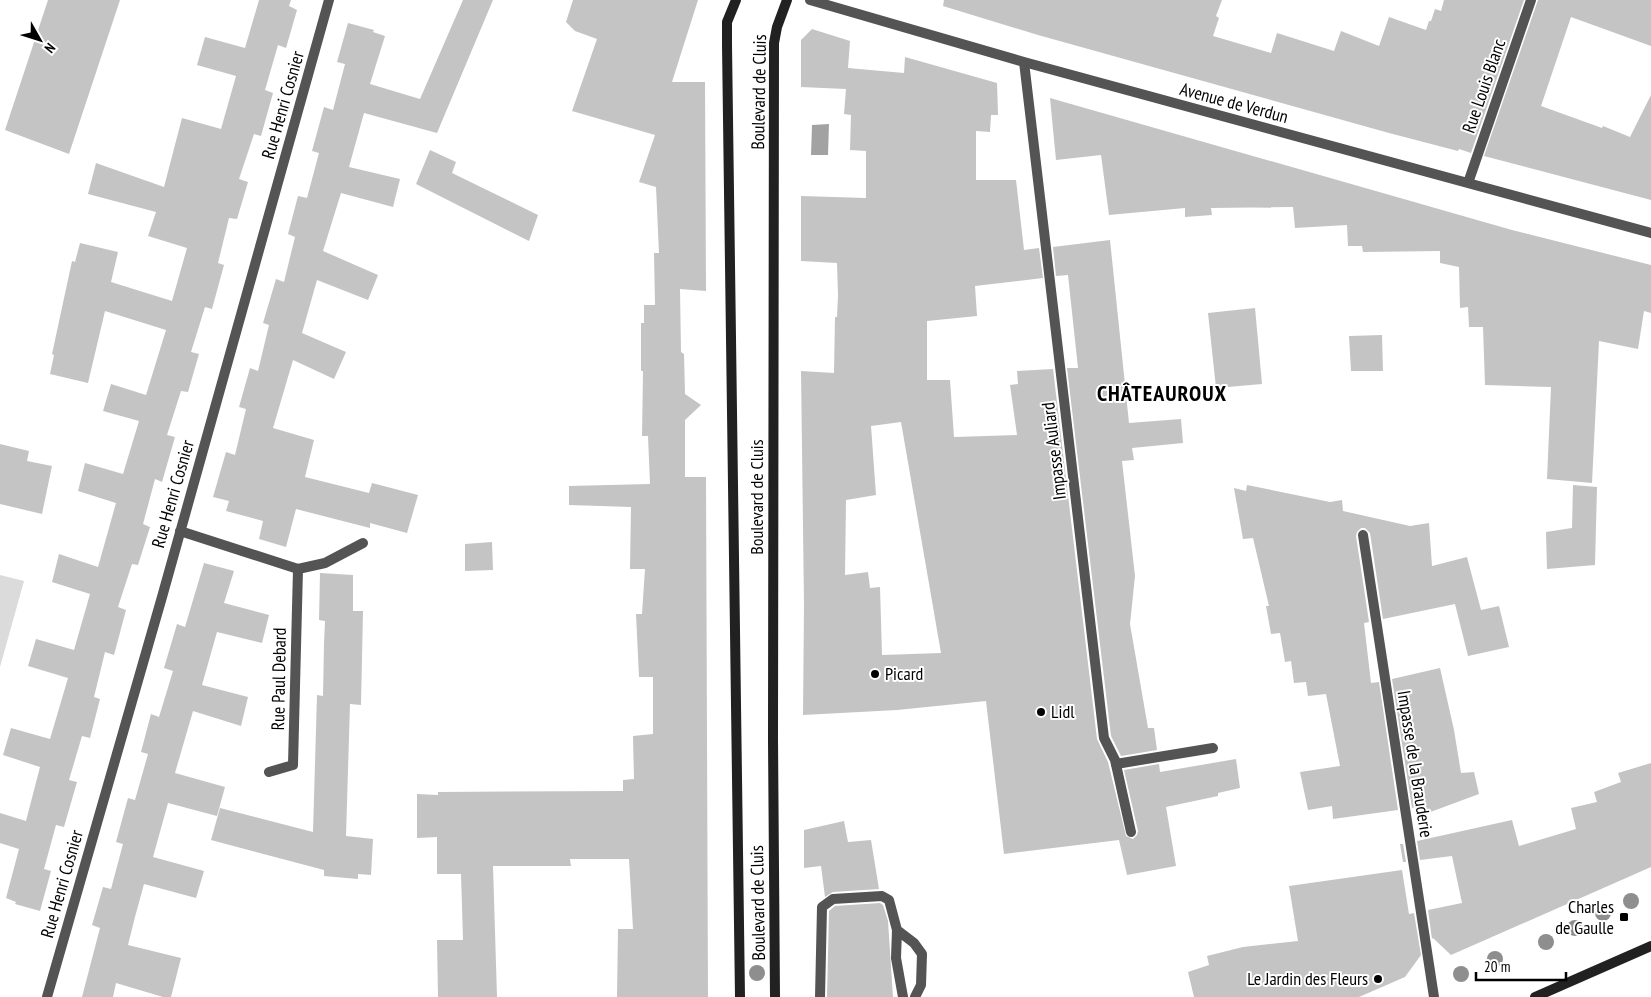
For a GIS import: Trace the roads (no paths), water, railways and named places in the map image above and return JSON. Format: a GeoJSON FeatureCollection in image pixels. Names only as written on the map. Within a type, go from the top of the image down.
{"type":"FeatureCollection","features":[{"type":"Feature","properties":{"kind":"main road","name":"Boulevard de Cluis"},"geometry":{"type":"LineString","coordinates":[[736,0],[727,22],[727,45],[740,997]]}},
{"type":"Feature","properties":{"kind":"main road","name":"Boulevard de Cluis"},"geometry":{"type":"LineString","coordinates":[[775,997],[773,749],[774,43],[777,27],[787,0]]}},
{"type":"Feature","properties":{"kind":"main road"},"geometry":{"type":"LineString","coordinates":[[1535,997],[1651,946]]}},
{"type":"Feature","properties":{"kind":"street","name":"Rue Henri Cosnier"},"geometry":{"type":"LineString","coordinates":[[46,997],[162,597],[329,0]]}},
{"type":"Feature","properties":{"kind":"street","name":"Avenue de Verdun"},"geometry":{"type":"LineString","coordinates":[[810,0],[1024,62],[1651,233]]}},
{"type":"Feature","properties":{"kind":"street","name":"Rue Louis Blanc"},"geometry":{"type":"LineString","coordinates":[[1468,183],[1531,0]]}},
{"type":"Feature","properties":{"kind":"street","name":"Impasse Auliard"},"geometry":{"type":"LineString","coordinates":[[1024,62],[1104,738],[1116,764],[1131,832]]}},
{"type":"Feature","properties":{"kind":"street"},"geometry":{"type":"LineString","coordinates":[[180,531],[298,569],[325,563],[362,543]]}},
{"type":"Feature","properties":{"kind":"street","name":"Impasse de la Brauderie"},"geometry":{"type":"LineString","coordinates":[[1363,535],[1434,997]]}},
{"type":"Feature","properties":{"kind":"street","name":"Rue Paul Debard"},"geometry":{"type":"LineString","coordinates":[[269,772],[293,765],[298,569]]}},
{"type":"Feature","properties":{"kind":"street"},"geometry":{"type":"LineString","coordinates":[[1116,764],[1212,748]]}},
{"type":"Feature","properties":{"kind":"street"},"geometry":{"type":"LineString","coordinates":[[820,997],[822,907],[833,899],[882,896],[889,900],[897,930],[896,958],[903,997]]}},
{"type":"Feature","properties":{"kind":"street"},"geometry":{"type":"LineString","coordinates":[[897,930],[914,943],[922,954],[920,985],[915,997]]}},
{"type":"Feature","properties":{"kind":"place","name":"Picard"},"geometry":{"type":"Point","coordinates":[875,674]}},
{"type":"Feature","properties":{"kind":"place","name":"Lidl"},"geometry":{"type":"Point","coordinates":[1041,712]}},
{"type":"Feature","properties":{"kind":"place","name":"Charles de Gaulle"},"geometry":{"type":"Point","coordinates":[1624,917]}},
{"type":"Feature","properties":{"kind":"place","name":"Le Jardin des Fleurs"},"geometry":{"type":"Point","coordinates":[1378,979]}},
{"type":"Feature","properties":{"kind":"district","name":"CHÂTEAUROUX"},"geometry":{"type":"Point","coordinates":[1162,393]}}]}
